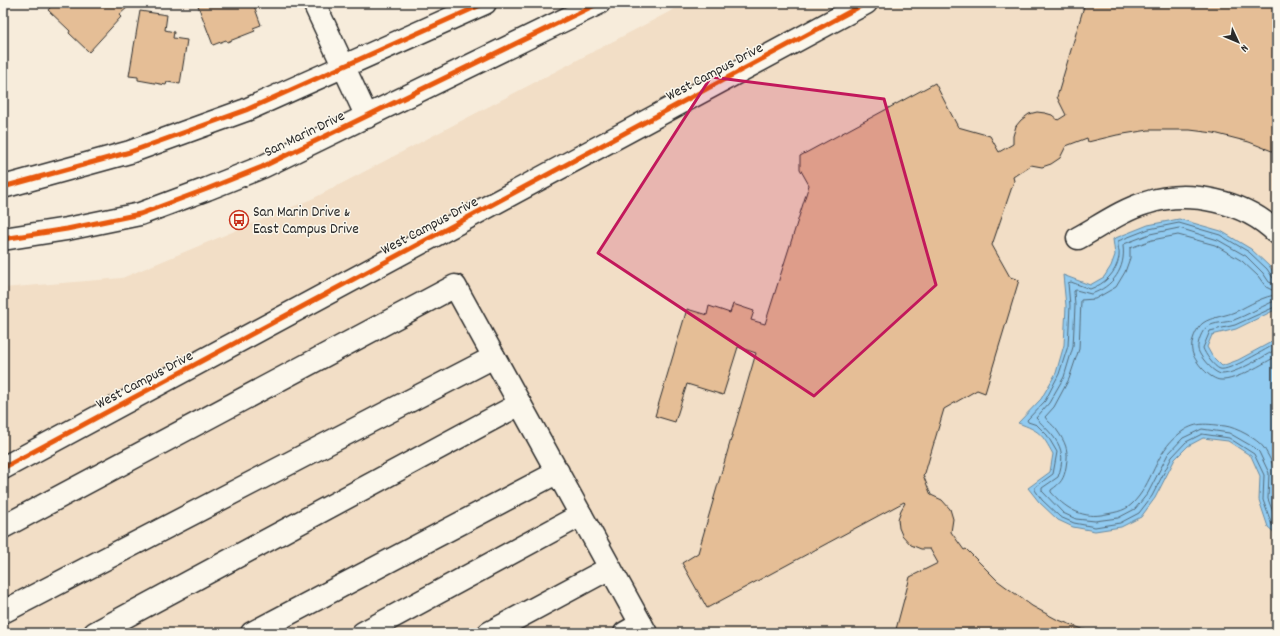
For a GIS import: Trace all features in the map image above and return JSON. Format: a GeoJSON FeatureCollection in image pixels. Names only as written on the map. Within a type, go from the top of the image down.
{"type":"FeatureCollection","features":[{"type":"Feature","properties":{"kind":"main road"},"geometry":{"type":"LineString","coordinates":[[314,3],[367,116]]}},
{"type":"Feature","properties":{"kind":"main road"},"geometry":{"type":"LineString","coordinates":[[3,188],[130,152],[246,110],[485,3]]}},
{"type":"Feature","properties":{"kind":"main road","name":"San Marin Drive"},"geometry":{"type":"LineString","coordinates":[[3,239],[67,229],[140,214],[207,190],[255,170],[599,3]]}},
{"type":"Feature","properties":{"kind":"main road","name":"West Campus Drive"},"geometry":{"type":"LineString","coordinates":[[3,468],[866,3]]}},
{"type":"Feature","properties":{"kind":"main road"},"geometry":{"type":"LineString","coordinates":[[1078,238],[1124,212],[1146,203],[1169,198],[1187,197],[1214,201],[1235,207],[1257,218],[1277,233]]}},
{"type":"Feature","properties":{"kind":"main road"},"geometry":{"type":"LineString","coordinates":[[3,527],[456,286],[610,568],[637,630]]}},
{"type":"Feature","properties":{"kind":"main road"},"geometry":{"type":"LineString","coordinates":[[3,612],[494,357]]}},
{"type":"Feature","properties":{"kind":"main road"},"geometry":{"type":"LineString","coordinates":[[95,633],[520,404]]}},
{"type":"Feature","properties":{"kind":"main road"},"geometry":{"type":"LineString","coordinates":[[252,633],[558,472]]}},
{"type":"Feature","properties":{"kind":"main road"},"geometry":{"type":"LineString","coordinates":[[363,633],[581,515]]}},
{"type":"Feature","properties":{"kind":"main road"},"geometry":{"type":"LineString","coordinates":[[489,633],[610,568]]}},
{"type":"Feature","properties":{"kind":"highlighted area"},"geometry":{"type":"Polygon","coordinates":[[[711,77],[884,99],[936,285],[814,396],[598,253],[711,77]]]}},
{"type":"Feature","properties":{"kind":"shaded area"},"geometry":{"type":"Polygon","coordinates":[[[686,3],[1277,3],[1277,633],[3,633],[3,288],[122,278],[314,198],[686,3]]]}},
{"type":"Feature","properties":{"kind":"water"},"geometry":{"type":"Polygon","coordinates":[[[1179,219],[1221,231],[1251,249],[1270,267],[1277,278],[1277,309],[1236,329],[1212,335],[1207,347],[1212,356],[1222,366],[1238,360],[1277,339],[1277,535],[1268,527],[1259,500],[1260,476],[1251,456],[1228,441],[1203,438],[1188,446],[1175,459],[1155,498],[1141,517],[1121,527],[1095,531],[1073,527],[1058,520],[1039,502],[1028,488],[1050,472],[1053,454],[1040,434],[1031,428],[1018,423],[1041,399],[1056,373],[1064,345],[1066,306],[1063,275],[1090,285],[1104,277],[1111,266],[1115,255],[1113,239],[1148,225],[1179,219]]]}},
{"type":"Feature","properties":{"kind":"building"},"geometry":{"type":"Polygon","coordinates":[[[54,3],[124,3],[128,7],[119,15],[121,17],[89,52],[48,10],[54,3]]]}},
{"type":"Feature","properties":{"kind":"building"},"geometry":{"type":"Polygon","coordinates":[[[197,3],[253,3],[261,25],[253,28],[255,31],[227,42],[226,40],[213,45],[197,3]]]}},
{"type":"Feature","properties":{"kind":"building"},"geometry":{"type":"Polygon","coordinates":[[[1085,3],[1277,3],[1277,153],[1249,142],[1214,133],[1190,130],[1149,130],[1117,135],[1088,142],[1087,138],[1066,146],[1060,158],[1051,164],[1042,167],[1031,165],[1013,177],[1014,181],[992,245],[1010,277],[1019,280],[985,393],[977,390],[944,409],[925,473],[923,475],[931,495],[942,500],[950,509],[953,519],[951,532],[964,550],[966,549],[998,581],[1032,606],[1056,619],[1093,633],[895,633],[910,577],[938,563],[930,549],[921,549],[911,545],[902,535],[899,528],[898,519],[905,503],[904,502],[707,608],[682,563],[698,553],[756,353],[738,347],[723,395],[687,384],[675,422],[655,416],[687,309],[707,315],[709,306],[730,313],[733,304],[754,311],[751,320],[765,324],[809,185],[800,169],[800,156],[935,83],[958,127],[990,136],[999,152],[1013,144],[1013,136],[1016,126],[1029,114],[1037,112],[1045,113],[1052,115],[1058,120],[1066,115],[1057,97],[1085,3]]]}},
{"type":"Feature","properties":{"kind":"building"},"geometry":{"type":"Polygon","coordinates":[[[140,11],[167,15],[165,30],[174,32],[173,38],[187,40],[180,84],[167,82],[166,85],[138,80],[138,77],[129,76],[140,11]]]}},
{"type":"Feature","properties":{"kind":"cycle path"},"geometry":{"type":"LineString","coordinates":[[3,187],[130,152],[246,110],[485,3]]}},
{"type":"Feature","properties":{"kind":"cycle path"},"geometry":{"type":"LineString","coordinates":[[3,239],[67,229],[140,214],[207,189],[262,167],[599,3]]}},
{"type":"Feature","properties":{"kind":"cycle path"},"geometry":{"type":"LineString","coordinates":[[3,468],[866,3]]}},
{"type":"Feature","properties":{"kind":"place","name":"San Marin Drive & East Campus Drive"},"geometry":{"type":"Point","coordinates":[239,220]}}]}
